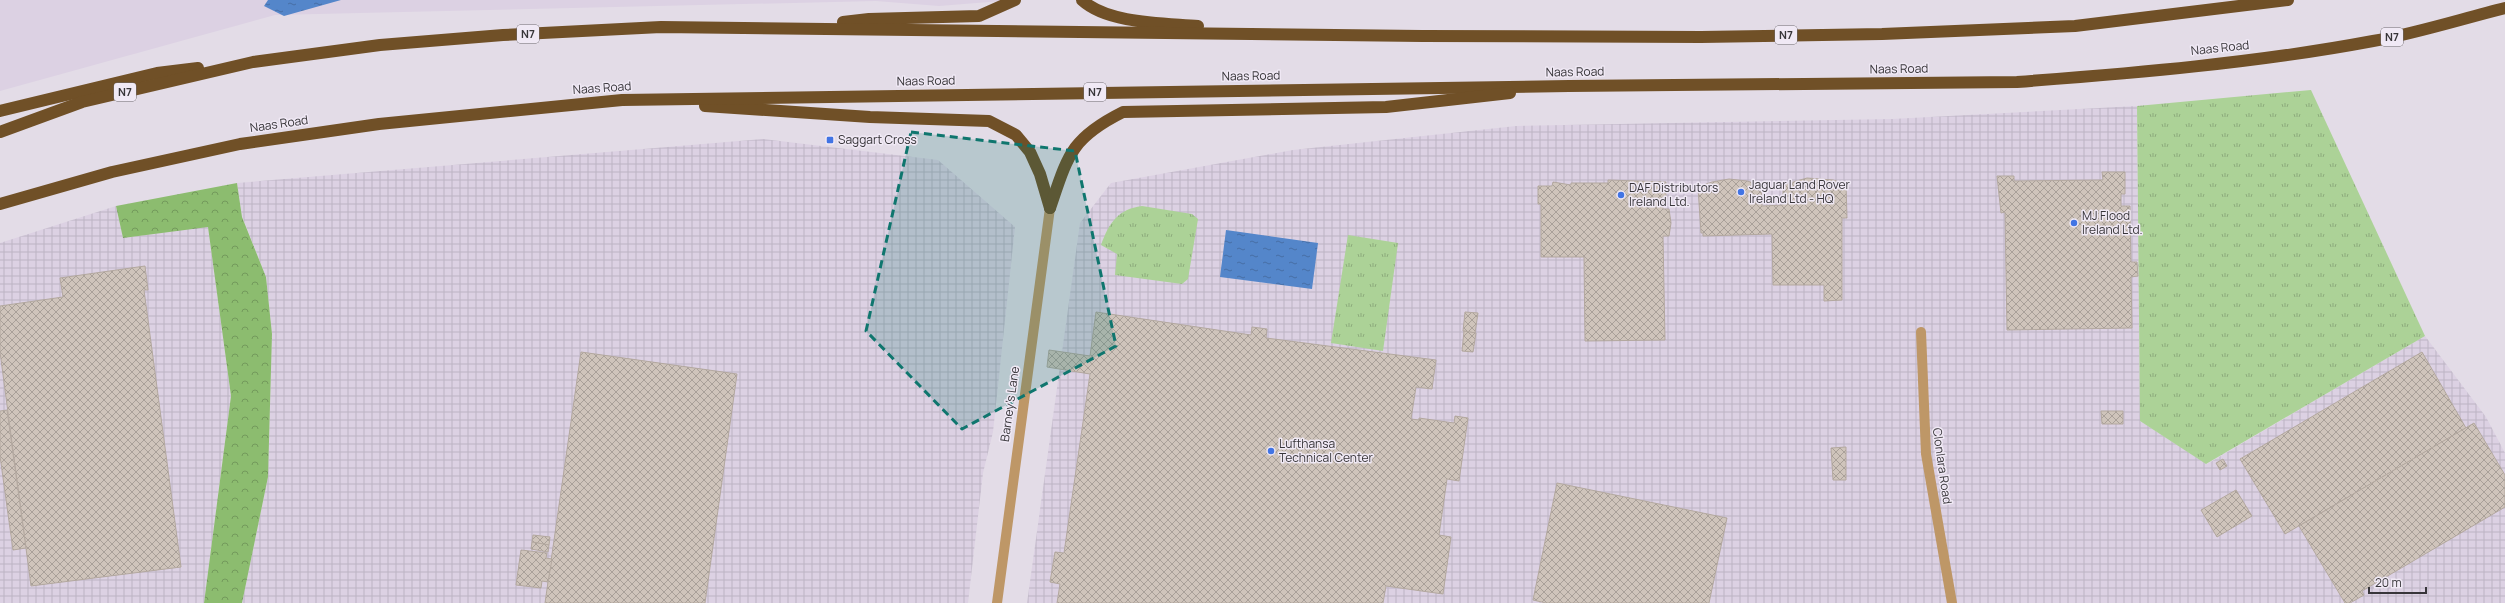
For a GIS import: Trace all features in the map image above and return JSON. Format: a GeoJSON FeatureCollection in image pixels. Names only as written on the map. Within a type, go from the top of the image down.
{"type":"FeatureCollection","features":[{"type":"Feature","properties":{"kind":"highway","name":"N7"},"geometry":{"type":"LineString","coordinates":[[804,28],[869,19],[979,16],[1014,0]]}},
{"type":"Feature","properties":{"kind":"highway","name":"N7"},"geometry":{"type":"LineString","coordinates":[[1082,0],[1088,5],[1126,19],[1282,34]]}},
{"type":"Feature","properties":{"kind":"highway","name":"N7"},"geometry":{"type":"LineString","coordinates":[[0,111],[157,73],[380,45],[511,35],[661,27],[1701,37],[1882,34],[2075,26],[2288,0]]}},
{"type":"Feature","properties":{"kind":"highway","name":"Naas Road"},"geometry":{"type":"LineString","coordinates":[[0,204],[112,172],[240,144],[379,124],[622,100],[1569,86],[2017,82],[2091,76],[2278,56],[2373,41],[2505,8]]}},
{"type":"Feature","properties":{"kind":"highway","name":"N7"},"geometry":{"type":"LineString","coordinates":[[0,132],[82,102],[253,62]]}},
{"type":"Feature","properties":{"kind":"highway","name":"N7"},"geometry":{"type":"LineString","coordinates":[[1050,208],[1070,153],[1097,125],[1123,112],[1386,108],[1569,86]]}},
{"type":"Feature","properties":{"kind":"highway","name":"N7"},"geometry":{"type":"LineString","coordinates":[[622,100],[870,117],[989,121],[1016,135],[1030,152],[1040,174],[1050,208]]}},
{"type":"Feature","properties":{"kind":"street","name":"Barney's Lane"},"geometry":{"type":"LineString","coordinates":[[997,603],[1050,208]]}},
{"type":"Feature","properties":{"kind":"street","name":"Clonlara Road"},"geometry":{"type":"LineString","coordinates":[[1921,332],[1926,454],[1952,603]]}},
{"type":"Feature","properties":{"kind":"highlighted area"},"geometry":{"type":"Polygon","coordinates":[[[911,132],[1075,151],[1116,346],[962,429],[866,331],[911,132]]]}},
{"type":"Feature","properties":{"kind":"shaded area"},"geometry":{"type":"Polygon","coordinates":[[[0,0],[1014,0],[939,6],[876,1],[275,15],[0,91],[0,0]]]}},
{"type":"Feature","properties":{"kind":"shaded area"},"geometry":{"type":"Polygon","coordinates":[[[2137,106],[2140,421],[2207,464],[2425,336],[2486,417],[2505,453],[2505,603],[1027,603],[1080,223],[1111,183],[1293,150],[1516,126],[1892,119],[2137,106]]]}},
{"type":"Feature","properties":{"kind":"shaded area"},"geometry":{"type":"Polygon","coordinates":[[[763,139],[938,160],[1015,227],[993,432],[983,473],[968,603],[242,603],[268,477],[272,334],[266,277],[242,216],[237,183],[763,139]]]}},
{"type":"Feature","properties":{"kind":"shaded area"},"geometry":{"type":"Polygon","coordinates":[[[116,206],[123,238],[208,226],[231,396],[204,603],[0,603],[0,243],[116,206]]]}},
{"type":"Feature","properties":{"kind":"green space"},"geometry":{"type":"Polygon","coordinates":[[[2311,90],[2425,336],[2206,464],[2140,421],[2137,106],[2311,90]]]}},
{"type":"Feature","properties":{"kind":"green space"},"geometry":{"type":"Polygon","coordinates":[[[237,183],[242,217],[266,277],[272,334],[268,477],[242,603],[204,603],[231,396],[208,227],[123,238],[116,206],[237,183]]]}},
{"type":"Feature","properties":{"kind":"green space"},"geometry":{"type":"Polygon","coordinates":[[[1142,206],[1192,214],[1198,219],[1188,279],[1182,284],[1115,275],[1117,254],[1101,245],[1104,237],[1107,230],[1116,218],[1127,210],[1142,206]]]}},
{"type":"Feature","properties":{"kind":"green space"},"geometry":{"type":"Polygon","coordinates":[[[1348,235],[1398,243],[1383,351],[1331,343],[1348,235]]]}},
{"type":"Feature","properties":{"kind":"water"},"geometry":{"type":"Polygon","coordinates":[[[268,0],[341,0],[284,16],[264,6],[268,0]]]}},
{"type":"Feature","properties":{"kind":"water"},"geometry":{"type":"Polygon","coordinates":[[[1226,230],[1318,243],[1312,289],[1220,277],[1226,230]]]}},
{"type":"Feature","properties":{"kind":"building"},"geometry":{"type":"Polygon","coordinates":[[[2102,172],[2125,172],[2125,194],[2121,194],[2121,206],[2130,206],[2131,262],[2137,262],[2138,276],[2131,277],[2132,328],[2007,330],[2005,212],[2001,213],[1997,176],[2014,176],[2014,181],[2103,180],[2102,172]]]}},
{"type":"Feature","properties":{"kind":"building"},"geometry":{"type":"Polygon","coordinates":[[[1807,178],[1833,180],[1846,184],[1847,218],[1842,218],[1842,300],[1824,301],[1824,285],[1773,285],[1772,234],[1703,236],[1703,233],[1701,233],[1698,187],[1712,182],[1729,179],[1747,181],[1761,185],[1762,206],[1783,205],[1783,185],[1807,178]]]}},
{"type":"Feature","properties":{"kind":"building"},"geometry":{"type":"Polygon","coordinates":[[[1608,180],[1666,182],[1666,202],[1663,202],[1663,209],[1669,209],[1671,223],[1669,236],[1663,236],[1665,340],[1585,341],[1584,257],[1541,257],[1541,204],[1538,204],[1538,186],[1552,186],[1553,182],[1571,185],[1571,183],[1608,183],[1608,180]]]}},
{"type":"Feature","properties":{"kind":"building"},"geometry":{"type":"Polygon","coordinates":[[[145,266],[148,290],[144,290],[181,567],[31,586],[0,352],[0,306],[63,297],[60,278],[145,266]]]}},
{"type":"Feature","properties":{"kind":"building","name":"Lufthansa Technical Center"},"geometry":{"type":"Polygon","coordinates":[[[1096,312],[1251,335],[1252,327],[1267,329],[1266,338],[1436,360],[1432,389],[1416,387],[1411,419],[1419,420],[1419,418],[1454,423],[1455,416],[1468,418],[1459,481],[1447,479],[1439,535],[1451,537],[1443,594],[1386,586],[1383,603],[1057,603],[1060,584],[1050,582],[1055,552],[1064,553],[1090,374],[1047,367],[1049,350],[1090,356],[1096,312]]]}},
{"type":"Feature","properties":{"kind":"building"},"geometry":{"type":"Polygon","coordinates":[[[1465,312],[1478,313],[1475,333],[1463,331],[1465,312]]]}},
{"type":"Feature","properties":{"kind":"building"},"geometry":{"type":"Polygon","coordinates":[[[1464,331],[1476,333],[1473,352],[1462,351],[1464,331]]]}},
{"type":"Feature","properties":{"kind":"building"},"geometry":{"type":"Polygon","coordinates":[[[581,352],[737,374],[705,603],[545,603],[581,352]]]}},
{"type":"Feature","properties":{"kind":"building"},"geometry":{"type":"Polygon","coordinates":[[[2422,352],[2466,428],[2285,534],[2240,459],[2422,352]]]}},
{"type":"Feature","properties":{"kind":"building"},"geometry":{"type":"Polygon","coordinates":[[[7,410],[26,548],[13,550],[0,456],[0,411],[7,410]]]}},
{"type":"Feature","properties":{"kind":"building"},"geometry":{"type":"Polygon","coordinates":[[[2101,411],[2123,411],[2123,424],[2102,424],[2101,411]]]}},
{"type":"Feature","properties":{"kind":"building"},"geometry":{"type":"Polygon","coordinates":[[[2474,423],[2505,475],[2505,507],[2362,591],[2364,595],[2350,603],[2345,603],[2299,526],[2474,423]]]}},
{"type":"Feature","properties":{"kind":"building"},"geometry":{"type":"Polygon","coordinates":[[[1846,447],[1846,480],[1833,480],[1831,448],[1846,447]]]}},
{"type":"Feature","properties":{"kind":"building"},"geometry":{"type":"Polygon","coordinates":[[[2223,459],[2227,466],[2220,470],[2216,463],[2223,459]]]}},
{"type":"Feature","properties":{"kind":"building"},"geometry":{"type":"Polygon","coordinates":[[[1557,483],[1727,518],[1709,603],[1546,603],[1533,600],[1557,483]]]}},
{"type":"Feature","properties":{"kind":"building"},"geometry":{"type":"Polygon","coordinates":[[[2236,490],[2252,516],[2217,537],[2201,510],[2236,490]]]}},
{"type":"Feature","properties":{"kind":"building"},"geometry":{"type":"Polygon","coordinates":[[[533,535],[550,537],[549,545],[532,542],[533,535]]]}},
{"type":"Feature","properties":{"kind":"building"},"geometry":{"type":"Polygon","coordinates":[[[532,542],[549,545],[548,552],[531,549],[532,542]]]}},
{"type":"Feature","properties":{"kind":"building"},"geometry":{"type":"Polygon","coordinates":[[[521,550],[547,553],[546,558],[552,559],[548,582],[542,581],[541,588],[516,585],[521,550]]]}},
{"type":"Feature","properties":{"kind":"place","name":"Saggart Cross"},"geometry":{"type":"Point","coordinates":[830,140]}},
{"type":"Feature","properties":{"kind":"place","name":"Jaguar Land Rover Ireland Ltd - HQ"},"geometry":{"type":"Point","coordinates":[1741,192]}},
{"type":"Feature","properties":{"kind":"place","name":"DAF Distributors Ireland Ltd."},"geometry":{"type":"Point","coordinates":[1621,195]}},
{"type":"Feature","properties":{"kind":"place","name":"MJ Flood Ireland Ltd."},"geometry":{"type":"Point","coordinates":[2074,223]}},
{"type":"Feature","properties":{"kind":"place","name":"Lufthansa Technical Center"},"geometry":{"type":"Point","coordinates":[1271,451]}}]}
